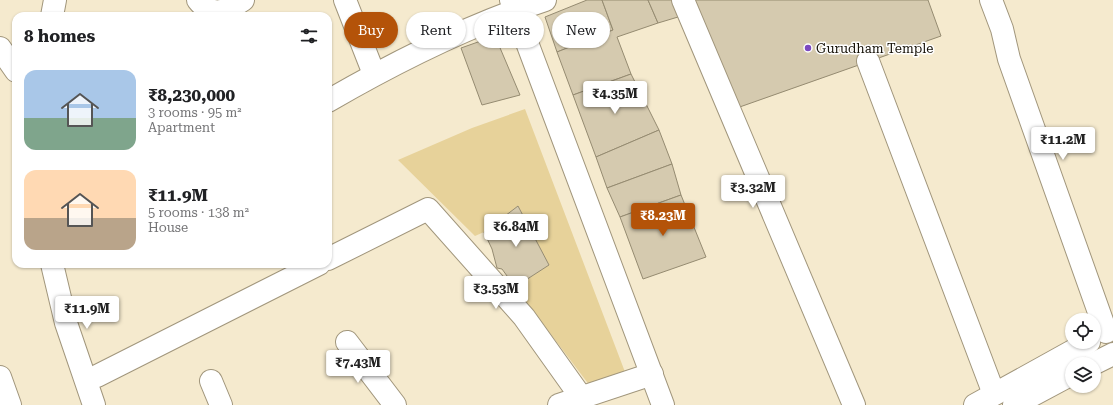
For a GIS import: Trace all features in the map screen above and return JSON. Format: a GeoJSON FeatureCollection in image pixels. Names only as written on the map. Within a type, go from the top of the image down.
{"type":"FeatureCollection","features":[{"type":"Feature","properties":{"kind":"street"},"geometry":{"type":"LineString","coordinates":[[53,12],[55,0]]}},
{"type":"Feature","properties":{"kind":"street"},"geometry":{"type":"LineString","coordinates":[[198,0],[204,7],[217,12]]}},
{"type":"Feature","properties":{"kind":"street"},"geometry":{"type":"LineString","coordinates":[[221,12],[244,0]]}},
{"type":"Feature","properties":{"kind":"street"},"geometry":{"type":"LineString","coordinates":[[345,0],[374,74]]}},
{"type":"Feature","properties":{"kind":"street"},"geometry":{"type":"LineString","coordinates":[[332,99],[374,74],[446,40],[512,5],[545,0]]}},
{"type":"Feature","properties":{"kind":"street"},"geometry":{"type":"LineString","coordinates":[[682,0],[854,405]]}},
{"type":"Feature","properties":{"kind":"street"},"geometry":{"type":"LineString","coordinates":[[991,0],[1002,29],[1009,59],[1092,313]]}},
{"type":"Feature","properties":{"kind":"street"},"geometry":{"type":"LineString","coordinates":[[512,5],[663,405]]}},
{"type":"Feature","properties":{"kind":"street"},"geometry":{"type":"LineString","coordinates":[[868,61],[994,394]]}},
{"type":"Feature","properties":{"kind":"street"},"geometry":{"type":"LineString","coordinates":[[332,257],[428,209],[524,317],[581,397]]}},
{"type":"Feature","properties":{"kind":"street"},"geometry":{"type":"LineString","coordinates":[[53,268],[66,323],[94,405]]}},
{"type":"Feature","properties":{"kind":"street"},"geometry":{"type":"LineString","coordinates":[[97,376],[311,268]]}},
{"type":"Feature","properties":{"kind":"street"},"geometry":{"type":"LineString","coordinates":[[347,342],[395,405]]}},
{"type":"Feature","properties":{"kind":"street"},"geometry":{"type":"LineString","coordinates":[[975,405],[1076,349]]}},
{"type":"Feature","properties":{"kind":"street"},"geometry":{"type":"LineString","coordinates":[[1101,360],[1113,354]]}},
{"type":"Feature","properties":{"kind":"street"},"geometry":{"type":"LineString","coordinates":[[559,405],[652,374]]}},
{"type":"Feature","properties":{"kind":"street"},"geometry":{"type":"LineString","coordinates":[[0,377],[10,405]]}},
{"type":"Feature","properties":{"kind":"street"},"geometry":{"type":"LineString","coordinates":[[1014,405],[1065,378]]}},
{"type":"Feature","properties":{"kind":"street"},"geometry":{"type":"LineString","coordinates":[[211,381],[221,405]]}},
{"type":"Feature","properties":{"kind":"shaded area"},"geometry":{"type":"Polygon","coordinates":[[[525,109],[625,372],[590,386],[515,287],[549,265],[518,206],[484,232],[475,236],[398,160],[472,128],[525,109]]]}},
{"type":"Feature","properties":{"kind":"building"},"geometry":{"type":"Polygon","coordinates":[[[587,0],[602,0],[606,12],[557,12],[587,0]]]}},
{"type":"Feature","properties":{"kind":"building"},"geometry":{"type":"Polygon","coordinates":[[[602,0],[648,0],[658,23],[617,37],[631,74],[573,95],[557,52],[567,48],[610,48],[610,31],[613,30],[610,22],[610,12],[606,12],[602,0]]]}},
{"type":"Feature","properties":{"kind":"building"},"geometry":{"type":"Polygon","coordinates":[[[648,0],[683,0],[688,14],[658,23],[648,0]]]}},
{"type":"Feature","properties":{"kind":"building","name":"Gurudham Temple"},"geometry":{"type":"Polygon","coordinates":[[[688,0],[928,0],[941,36],[734,109],[688,0]]]}},
{"type":"Feature","properties":{"kind":"building"},"geometry":{"type":"Polygon","coordinates":[[[552,14],[552,37],[545,17],[552,14]]]}},
{"type":"Feature","properties":{"kind":"building"},"geometry":{"type":"Polygon","coordinates":[[[610,22],[613,30],[610,31],[610,22]]]}},
{"type":"Feature","properties":{"kind":"building"},"geometry":{"type":"Polygon","coordinates":[[[474,43],[474,48],[500,48],[520,95],[482,105],[461,48],[466,48],[466,46],[474,43]]]}},
{"type":"Feature","properties":{"kind":"building"},"geometry":{"type":"Polygon","coordinates":[[[556,48],[567,48],[557,52],[556,48]]]}},
{"type":"Feature","properties":{"kind":"building"},"geometry":{"type":"Polygon","coordinates":[[[631,74],[659,130],[596,157],[573,95],[631,74]]]}},
{"type":"Feature","properties":{"kind":"building"},"geometry":{"type":"Polygon","coordinates":[[[659,130],[672,164],[607,188],[596,157],[659,130]]]}},
{"type":"Feature","properties":{"kind":"building"},"geometry":{"type":"Polygon","coordinates":[[[672,164],[681,195],[620,217],[607,188],[672,164]]]}},
{"type":"Feature","properties":{"kind":"building"},"geometry":{"type":"Polygon","coordinates":[[[681,195],[706,257],[643,279],[620,217],[681,195]]]}},
{"type":"Feature","properties":{"kind":"building"},"geometry":{"type":"Polygon","coordinates":[[[518,206],[549,265],[515,287],[502,269],[497,268],[492,249],[484,232],[518,206]]]}},
{"type":"Feature","properties":{"kind":"place","name":"Gurudham Temple"},"geometry":{"type":"Point","coordinates":[808,48]}}]}
